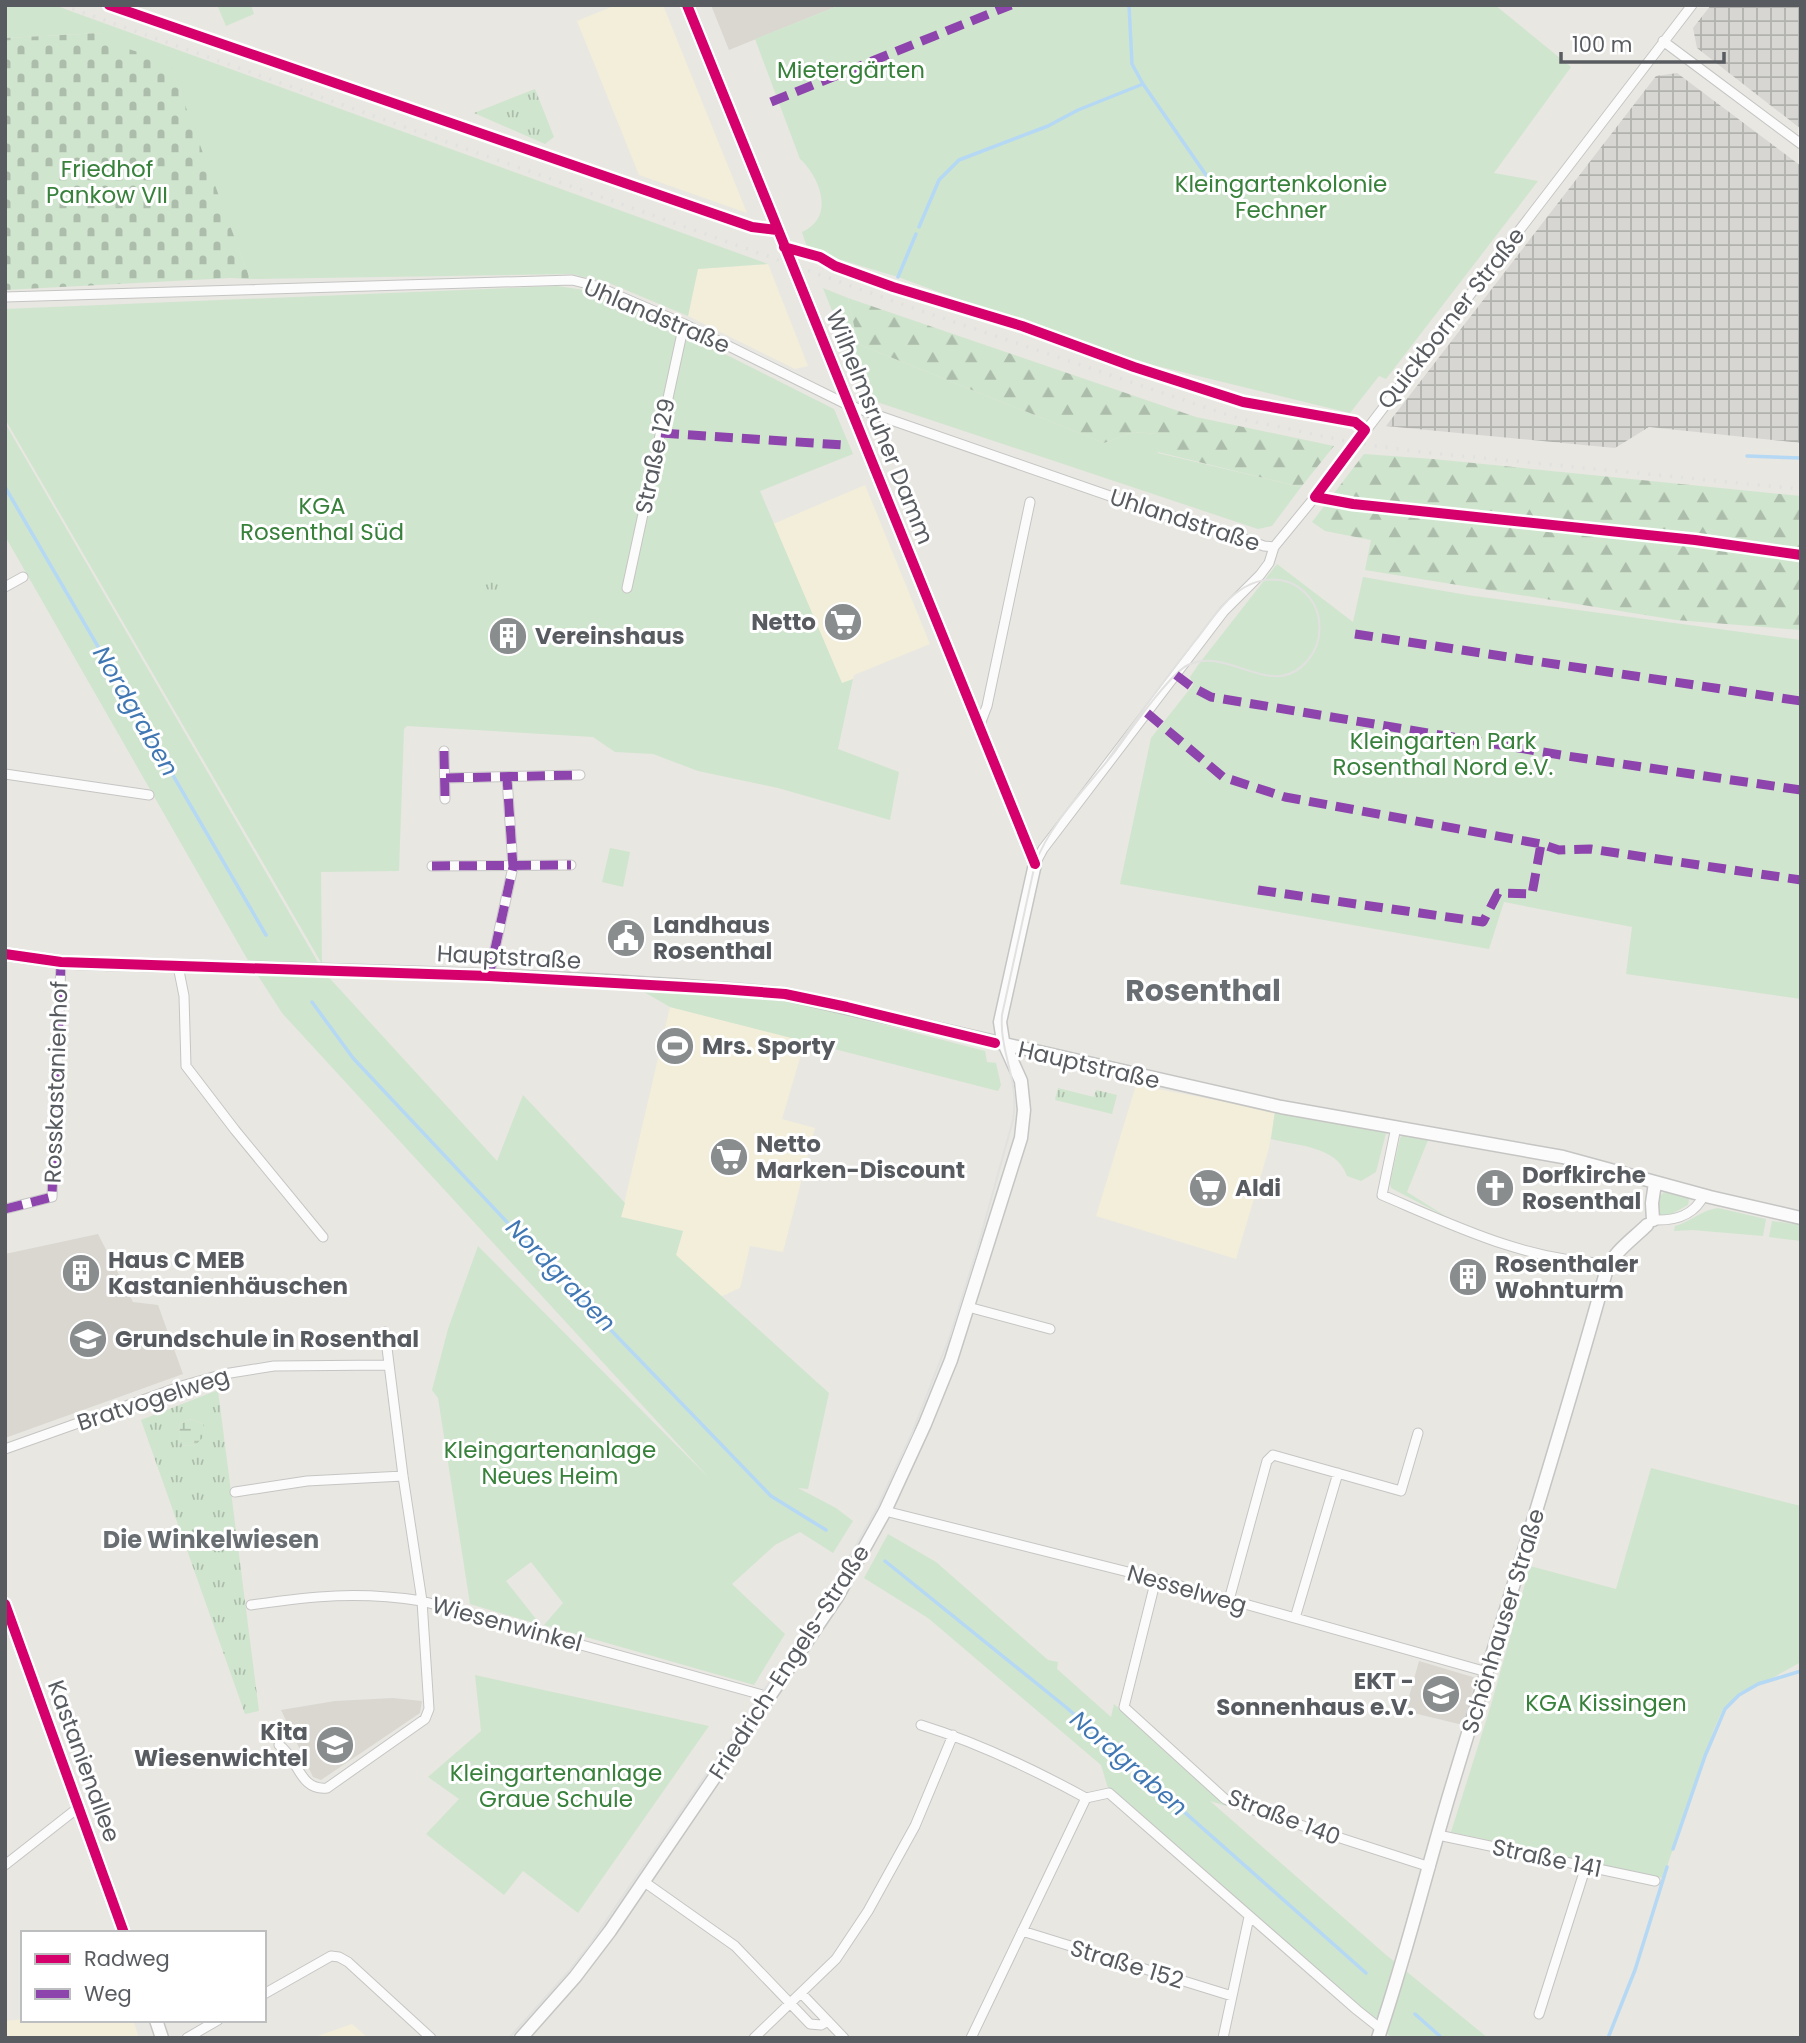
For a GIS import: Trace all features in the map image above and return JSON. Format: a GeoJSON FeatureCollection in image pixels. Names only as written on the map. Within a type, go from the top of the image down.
{"type":"FeatureCollection","features":[{"type":"Feature","properties":{"kind":"main road","name":"Wilhelmsruher Damm"},"geometry":{"type":"LineString","coordinates":[[687,5],[1035,864]]}},
{"type":"Feature","properties":{"kind":"main road"},"geometry":{"type":"LineString","coordinates":[[1005,1046],[1000,1021],[1035,864]]}},
{"type":"Feature","properties":{"kind":"main road","name":"Hauptstraße"},"geometry":{"type":"LineString","coordinates":[[5,954],[61,962],[489,976],[785,995],[1273,1106],[1563,1157],[1655,1183],[1801,1218]]}},
{"type":"Feature","properties":{"kind":"main road","name":"Friedrich-Engels-Straße"},"geometry":{"type":"LineString","coordinates":[[521,2038],[581,1970],[643,1881],[837,1597],[885,1511],[926,1424],[951,1360],[1023,1125],[1024,1100],[1020,1077],[1005,1046]]}},
{"type":"Feature","properties":{"kind":"main road"},"geometry":{"type":"LineString","coordinates":[[1650,1222],[1655,1183]]}},
{"type":"Feature","properties":{"kind":"main road","name":"Schönhauser Straße"},"geometry":{"type":"LineString","coordinates":[[1380,2033],[1568,1410],[1609,1264],[1650,1222]]}},
{"type":"Feature","properties":{"kind":"main road","name":"Kastanienallee"},"geometry":{"type":"LineString","coordinates":[[5,1604],[123,1931]]}},
{"type":"Feature","properties":{"kind":"street","name":"Quickborner Straße"},"geometry":{"type":"LineString","coordinates":[[1035,864],[1045,847],[1224,611],[1260,575],[1269,563],[1274,547],[1692,5]]}},
{"type":"Feature","properties":{"kind":"street"},"geometry":{"type":"LineString","coordinates":[[1663,41],[1801,144]]}},
{"type":"Feature","properties":{"kind":"street","name":"Uhlandstraße"},"geometry":{"type":"LineString","coordinates":[[5,297],[561,280],[596,286],[684,324],[848,405],[1156,512],[1274,547]]}},
{"type":"Feature","properties":{"kind":"street","name":"Straße 129"},"geometry":{"type":"LineString","coordinates":[[627,588],[684,324]]}},
{"type":"Feature","properties":{"kind":"street"},"geometry":{"type":"LineString","coordinates":[[979,727],[987,706],[1030,502]]}},
{"type":"Feature","properties":{"kind":"street"},"geometry":{"type":"LineString","coordinates":[[5,587],[23,577]]}},
{"type":"Feature","properties":{"kind":"street"},"geometry":{"type":"LineString","coordinates":[[444,751],[445,799]]}},
{"type":"Feature","properties":{"kind":"street"},"geometry":{"type":"LineString","coordinates":[[5,774],[149,795]]}},
{"type":"Feature","properties":{"kind":"street"},"geometry":{"type":"LineString","coordinates":[[446,778],[580,775]]}},
{"type":"Feature","properties":{"kind":"street","name":"Hauptstraße"},"geometry":{"type":"LineString","coordinates":[[489,976],[513,867],[507,778]]}},
{"type":"Feature","properties":{"kind":"street"},"geometry":{"type":"LineString","coordinates":[[432,866],[571,865]]}},
{"type":"Feature","properties":{"kind":"street","name":"Rosskastanienhof"},"geometry":{"type":"LineString","coordinates":[[5,1209],[52,1197],[61,962]]}},
{"type":"Feature","properties":{"kind":"street"},"geometry":{"type":"LineString","coordinates":[[178,966],[184,996],[186,1066],[234,1130],[323,1237]]}},
{"type":"Feature","properties":{"kind":"street"},"geometry":{"type":"LineString","coordinates":[[1396,1128],[1382,1195],[1511,1248],[1577,1263],[1609,1264]]}},
{"type":"Feature","properties":{"kind":"street"},"geometry":{"type":"LineString","coordinates":[[1650,1222],[1690,1213],[1699,1205],[1704,1195]]}},
{"type":"Feature","properties":{"kind":"street"},"geometry":{"type":"LineString","coordinates":[[968,1307],[1050,1329]]}},
{"type":"Feature","properties":{"kind":"street"},"geometry":{"type":"LineString","coordinates":[[251,1605],[318,1595],[380,1594],[422,1601],[387,1365],[385,1332]]}},
{"type":"Feature","properties":{"kind":"street","name":"Bratvogelweg"},"geometry":{"type":"LineString","coordinates":[[5,1449],[185,1385],[224,1374],[274,1366],[387,1365]]}},
{"type":"Feature","properties":{"kind":"street"},"geometry":{"type":"LineString","coordinates":[[1229,1600],[1267,1461],[1273,1455],[1401,1491],[1418,1433]]}},
{"type":"Feature","properties":{"kind":"street"},"geometry":{"type":"LineString","coordinates":[[1295,1619],[1338,1473]]}},
{"type":"Feature","properties":{"kind":"street"},"geometry":{"type":"LineString","coordinates":[[235,1492],[307,1481],[403,1476]]}},
{"type":"Feature","properties":{"kind":"street","name":"Nesselweg"},"geometry":{"type":"LineString","coordinates":[[885,1511],[1156,1579],[1487,1672]]}},
{"type":"Feature","properties":{"kind":"street","name":"Straße 140"},"geometry":{"type":"LineString","coordinates":[[1156,1579],[1124,1707],[1226,1799],[1254,1811],[1430,1867]]}},
{"type":"Feature","properties":{"kind":"street","name":"Wiesenwinkel"},"geometry":{"type":"LineString","coordinates":[[279,1745],[288,1751],[304,1780],[315,1787],[327,1788],[425,1719],[430,1698],[422,1601],[770,1697]]}},
{"type":"Feature","properties":{"kind":"street"},"geometry":{"type":"LineString","coordinates":[[921,1725],[953,1735],[1034,1770],[1086,1798],[1109,1793],[1380,2033]]}},
{"type":"Feature","properties":{"kind":"street"},"geometry":{"type":"LineString","coordinates":[[754,2038],[836,1959],[869,1911],[915,1826],[953,1735]]}},
{"type":"Feature","properties":{"kind":"street"},"geometry":{"type":"LineString","coordinates":[[971,2038],[1086,1798]]}},
{"type":"Feature","properties":{"kind":"street"},"geometry":{"type":"LineString","coordinates":[[5,1865],[79,1807]]}},
{"type":"Feature","properties":{"kind":"street","name":"Straße 141"},"geometry":{"type":"LineString","coordinates":[[1438,1835],[1655,1881]]}},
{"type":"Feature","properties":{"kind":"street"},"geometry":{"type":"LineString","coordinates":[[1539,2014],[1586,1866]]}},
{"type":"Feature","properties":{"kind":"street"},"geometry":{"type":"LineString","coordinates":[[643,1881],[735,1945],[810,2024],[821,2025],[828,2021]]}},
{"type":"Feature","properties":{"kind":"street"},"geometry":{"type":"LineString","coordinates":[[1223,2038],[1249,1917]]}},
{"type":"Feature","properties":{"kind":"street","name":"Straße 152"},"geometry":{"type":"LineString","coordinates":[[1022,1931],[1232,1996]]}},
{"type":"Feature","properties":{"kind":"street"},"geometry":{"type":"LineString","coordinates":[[266,1993],[331,1956],[339,1956],[431,2038]]}},
{"type":"Feature","properties":{"kind":"street"},"geometry":{"type":"LineString","coordinates":[[801,1993],[844,2038]]}},
{"type":"Feature","properties":{"kind":"street"},"geometry":{"type":"LineString","coordinates":[[187,2038],[215,2022]]}},
{"type":"Feature","properties":{"kind":"shaded area"},"geometry":{"type":"Polygon","coordinates":[[[616,5],[663,5],[747,213],[639,175],[577,21],[616,5]]]}},
{"type":"Feature","properties":{"kind":"shaded area"},"geometry":{"type":"Polygon","coordinates":[[[711,5],[840,5],[729,50],[711,5]]]}},
{"type":"Feature","properties":{"kind":"shaded area"},"geometry":{"type":"Polygon","coordinates":[[[1711,5],[1801,5],[1801,129],[1697,48],[1693,28],[1711,5]]]}},
{"type":"Feature","properties":{"kind":"shaded area"},"geometry":{"type":"Polygon","coordinates":[[[1677,73],[1801,166],[1801,443],[1649,427],[1615,448],[1386,426],[1656,76],[1677,73]]]}},
{"type":"Feature","properties":{"kind":"shaded area"},"geometry":{"type":"Polygon","coordinates":[[[768,264],[808,366],[795,369],[688,316],[698,269],[768,264]]]}},
{"type":"Feature","properties":{"kind":"shaded area"},"geometry":{"type":"Polygon","coordinates":[[[865,485],[930,644],[854,675],[853,679],[842,684],[773,524],[865,485]]]}},
{"type":"Feature","properties":{"kind":"shaded area"},"geometry":{"type":"Polygon","coordinates":[[[670,1007],[805,1041],[782,1119],[815,1128],[783,1252],[750,1246],[740,1288],[720,1297],[676,1255],[683,1231],[621,1217],[670,1007]]]}},
{"type":"Feature","properties":{"kind":"shaded area"},"geometry":{"type":"Polygon","coordinates":[[[1136,1085],[1275,1111],[1269,1148],[1236,1259],[1096,1216],[1136,1085]]]}},
{"type":"Feature","properties":{"kind":"shaded area","name":"Grundschule in Rosenthal"},"geometry":{"type":"Polygon","coordinates":[[[98,1234],[133,1302],[158,1305],[183,1374],[5,1438],[5,1254],[98,1234]]]}},
{"type":"Feature","properties":{"kind":"shaded area","name":"EKT - Sonnenhaus e.V."},"geometry":{"type":"Polygon","coordinates":[[[1419,1661],[1476,1678],[1463,1725],[1405,1711],[1419,1661]]]}},
{"type":"Feature","properties":{"kind":"shaded area","name":"Kita Wiesenwichtel"},"geometry":{"type":"Polygon","coordinates":[[[393,1698],[422,1701],[420,1713],[321,1780],[313,1777],[281,1710],[335,1701],[393,1698]]]}},
{"type":"Feature","properties":{"kind":"shaded area"},"geometry":{"type":"Polygon","coordinates":[[[5,2021],[134,2022],[139,2038],[8,2038],[5,2021]]]}},
{"type":"Feature","properties":{"kind":"shaded area"},"geometry":{"type":"Polygon","coordinates":[[[352,2024],[368,2038],[312,2038],[352,2024]]]}},
{"type":"Feature","properties":{"kind":"green space"},"geometry":{"type":"Polygon","coordinates":[[[5,5],[54,5],[768,264],[698,269],[688,316],[609,283],[571,274],[250,279],[167,63],[114,45],[101,33],[5,38],[5,5]]]}},
{"type":"Feature","properties":{"kind":"green space"},"geometry":{"type":"Polygon","coordinates":[[[251,5],[254,14],[226,26],[218,7],[251,5]]]}},
{"type":"Feature","properties":{"kind":"green space","name":"Kleingartenkolonie Fechner"},"geometry":{"type":"Polygon","coordinates":[[[840,5],[1495,5],[1571,67],[1494,173],[1538,181],[1386,379],[1379,376],[1350,413],[1108,354],[898,277],[808,250],[802,232],[812,226],[819,217],[819,187],[800,159],[755,39],[840,5]]]}},
{"type":"Feature","properties":{"kind":"green space","name":"Friedhof Pankow VII"},"geometry":{"type":"Polygon","coordinates":[[[101,33],[116,45],[169,62],[250,279],[5,290],[5,38],[101,33]]]}},
{"type":"Feature","properties":{"kind":"green space"},"geometry":{"type":"Polygon","coordinates":[[[535,89],[554,137],[545,144],[474,113],[535,89]]]}},
{"type":"Feature","properties":{"kind":"green space","name":"KGA Rosenthal Süd"},"geometry":{"type":"Polygon","coordinates":[[[557,286],[591,291],[691,337],[834,409],[853,454],[760,491],[842,683],[853,679],[838,749],[899,772],[890,820],[778,788],[698,771],[653,754],[615,752],[593,737],[407,726],[404,729],[399,871],[321,872],[322,964],[5,419],[5,309],[557,286]]]}},
{"type":"Feature","properties":{"kind":"green space"},"geometry":{"type":"Polygon","coordinates":[[[823,288],[848,298],[858,344],[1104,443],[1134,432],[1157,434],[1158,453],[1301,487],[1272,526],[1258,529],[877,402],[864,392],[823,288]]]}},
{"type":"Feature","properties":{"kind":"green space"},"geometry":{"type":"Polygon","coordinates":[[[848,298],[1196,417],[1334,446],[1301,487],[1158,452],[1156,434],[1134,432],[1104,443],[858,344],[848,298]]]}},
{"type":"Feature","properties":{"kind":"green space","name":"Kleingartenanlage Neues Heim"},"geometry":{"type":"Polygon","coordinates":[[[5,423],[323,971],[497,1161],[523,1095],[625,1203],[621,1217],[683,1231],[676,1255],[829,1393],[808,1489],[798,1488],[836,1508],[853,1521],[833,1553],[800,1532],[775,1545],[732,1584],[785,1634],[754,1685],[544,1625],[563,1603],[531,1562],[506,1581],[536,1619],[534,1623],[470,1604],[438,1398],[432,1390],[448,1329],[478,1246],[710,1479],[282,1013],[246,957],[5,536],[5,423]]]}},
{"type":"Feature","properties":{"kind":"green space"},"geometry":{"type":"Polygon","coordinates":[[[1364,454],[1801,496],[1801,630],[1676,620],[1365,570],[1371,540],[1325,531],[1312,522],[1364,454]]]}},
{"type":"Feature","properties":{"kind":"green space","name":"Kleingarten Park Rosenthal Nord e.V."},"geometry":{"type":"Polygon","coordinates":[[[1277,564],[1353,622],[1363,577],[1467,595],[1801,640],[1801,999],[1626,974],[1632,927],[1504,902],[1489,949],[1120,884],[1151,738],[1193,685],[1190,677],[1198,665],[1277,564]]]}},
{"type":"Feature","properties":{"kind":"green space"},"geometry":{"type":"Polygon","coordinates":[[[477,575],[499,576],[499,590],[476,589],[477,575]]]}},
{"type":"Feature","properties":{"kind":"green space"},"geometry":{"type":"Polygon","coordinates":[[[610,848],[630,852],[623,887],[602,882],[610,848]]]}},
{"type":"Feature","properties":{"kind":"green space"},"geometry":{"type":"Polygon","coordinates":[[[644,992],[778,999],[985,1051],[987,1062],[996,1063],[1001,1085],[998,1091],[670,1007],[644,992]]]}},
{"type":"Feature","properties":{"kind":"green space"},"geometry":{"type":"Polygon","coordinates":[[[1058,1088],[1094,1097],[1096,1090],[1117,1095],[1112,1114],[1055,1100],[1058,1088]]]}},
{"type":"Feature","properties":{"kind":"green space"},"geometry":{"type":"Polygon","coordinates":[[[1275,1111],[1386,1133],[1376,1172],[1361,1181],[1347,1176],[1342,1166],[1326,1153],[1271,1139],[1275,1111]]]}},
{"type":"Feature","properties":{"kind":"green space"},"geometry":{"type":"Polygon","coordinates":[[[1403,1134],[1428,1140],[1407,1192],[1450,1219],[1391,1188],[1403,1134]]]}},
{"type":"Feature","properties":{"kind":"green space"},"geometry":{"type":"Polygon","coordinates":[[[1664,1192],[1686,1197],[1689,1199],[1688,1205],[1668,1216],[1661,1216],[1656,1209],[1659,1197],[1664,1192]]]}},
{"type":"Feature","properties":{"kind":"green space"},"geometry":{"type":"Polygon","coordinates":[[[1718,1208],[1766,1219],[1763,1236],[1674,1231],[1675,1226],[1718,1208]]]}},
{"type":"Feature","properties":{"kind":"green space"},"geometry":{"type":"Polygon","coordinates":[[[1772,1221],[1801,1225],[1801,1241],[1769,1237],[1772,1221]]]}},
{"type":"Feature","properties":{"kind":"green space"},"geometry":{"type":"Polygon","coordinates":[[[218,1390],[259,1711],[245,1714],[141,1420],[218,1390]],[[190,1419],[180,1424],[182,1445],[195,1446],[204,1436],[203,1424],[190,1419]]]}},
{"type":"Feature","properties":{"kind":"green space"},"geometry":{"type":"Polygon","coordinates":[[[190,1419],[203,1424],[205,1436],[195,1446],[182,1445],[179,1435],[180,1424],[190,1419]]]}},
{"type":"Feature","properties":{"kind":"green space","name":"KGA Kissingen"},"geometry":{"type":"Polygon","coordinates":[[[1651,1468],[1801,1506],[1801,1662],[1731,1701],[1723,1709],[1663,1878],[1451,1832],[1491,1705],[1530,1566],[1616,1589],[1651,1468]]]}},
{"type":"Feature","properties":{"kind":"green space"},"geometry":{"type":"Polygon","coordinates":[[[888,1534],[936,1562],[1048,1660],[1058,1662],[1057,1669],[1111,1717],[1114,1704],[1230,1807],[1210,1801],[1385,1954],[1488,2038],[1392,2038],[1108,1788],[1101,1765],[928,1618],[864,1578],[888,1534]]]}},
{"type":"Feature","properties":{"kind":"green space","name":"Kleingartenanlage Graue Schule"},"geometry":{"type":"Polygon","coordinates":[[[475,1675],[709,1726],[578,1913],[523,1871],[504,1895],[426,1834],[459,1799],[428,1777],[481,1731],[475,1675]]]}},
{"type":"Feature","properties":{"kind":"waterway"},"geometry":{"type":"LineString","coordinates":[[1129,5],[1132,64],[1215,188]]}},
{"type":"Feature","properties":{"kind":"waterway"},"geometry":{"type":"LineString","coordinates":[[919,227],[939,180],[959,160],[1048,126],[1078,110],[1143,84]]}},
{"type":"Feature","properties":{"kind":"waterway"},"geometry":{"type":"LineString","coordinates":[[898,277],[916,234]]}},
{"type":"Feature","properties":{"kind":"waterway"},"geometry":{"type":"LineString","coordinates":[[1747,456],[1801,458]]}},
{"type":"Feature","properties":{"kind":"waterway","name":"Nordgraben"},"geometry":{"type":"LineString","coordinates":[[5,487],[266,935]]}},
{"type":"Feature","properties":{"kind":"waterway","name":"Nordgraben"},"geometry":{"type":"LineString","coordinates":[[312,1002],[353,1058],[771,1496],[826,1530]]}},
{"type":"Feature","properties":{"kind":"waterway","name":"Nordgraben"},"geometry":{"type":"LineString","coordinates":[[885,1561],[1067,1708],[1366,1973]]}},
{"type":"Feature","properties":{"kind":"waterway"},"geometry":{"type":"LineString","coordinates":[[1673,1849],[1705,1756],[1725,1709],[1739,1695],[1758,1684],[1801,1671]]}},
{"type":"Feature","properties":{"kind":"waterway"},"geometry":{"type":"LineString","coordinates":[[1608,2038],[1635,1970],[1667,1867]]}},
{"type":"Feature","properties":{"kind":"waterway","name":"Nordgraben"},"geometry":{"type":"LineString","coordinates":[[1415,2014],[1442,2038]]}},
{"type":"Feature","properties":{"kind":"tram line"},"geometry":{"type":"LineString","coordinates":[[509,2038],[590,1944],[821,1607],[877,1508],[912,1433],[950,1336],[1013,1120],[1014,1092],[1003,1042],[1002,1015],[1035,864],[1050,834],[1070,806],[1113,754],[1160,692],[1188,665],[1203,661],[1219,662],[1265,675],[1280,676],[1294,672],[1308,660],[1319,636],[1318,614],[1310,598],[1291,583],[1279,580],[1256,582],[1237,592],[1212,619],[1107,761]]}},
{"type":"Feature","properties":{"kind":"railway"},"geometry":{"type":"LineString","coordinates":[[62,5],[916,309],[1237,418],[1355,443],[1421,452],[1801,489]]}},
{"type":"Feature","properties":{"kind":"marked path"},"geometry":{"type":"LineString","coordinates":[[771,102],[1011,5]]}},
{"type":"Feature","properties":{"kind":"marked path"},"geometry":{"type":"LineString","coordinates":[[661,433],[843,445]]}},
{"type":"Feature","properties":{"kind":"marked path"},"geometry":{"type":"LineString","coordinates":[[1355,634],[1801,701]]}},
{"type":"Feature","properties":{"kind":"marked path"},"geometry":{"type":"LineString","coordinates":[[1176,675],[1211,697],[1567,756],[1801,790]]}},
{"type":"Feature","properties":{"kind":"marked path"},"geometry":{"type":"LineString","coordinates":[[1147,713],[1223,777],[1285,797],[1541,844],[1559,850],[1590,849],[1801,880]]}},
{"type":"Feature","properties":{"kind":"marked path"},"geometry":{"type":"LineString","coordinates":[[444,751],[445,799]]}},
{"type":"Feature","properties":{"kind":"marked path"},"geometry":{"type":"LineString","coordinates":[[446,778],[580,775]]}},
{"type":"Feature","properties":{"kind":"marked path"},"geometry":{"type":"LineString","coordinates":[[489,976],[513,867],[507,778]]}},
{"type":"Feature","properties":{"kind":"marked path"},"geometry":{"type":"LineString","coordinates":[[1258,890],[1483,922],[1498,893],[1532,894],[1541,844]]}},
{"type":"Feature","properties":{"kind":"marked path"},"geometry":{"type":"LineString","coordinates":[[432,866],[571,865]]}},
{"type":"Feature","properties":{"kind":"marked path"},"geometry":{"type":"LineString","coordinates":[[5,1209],[52,1197],[61,962]]}},
{"type":"Feature","properties":{"kind":"cycle path"},"geometry":{"type":"LineString","coordinates":[[109,5],[752,227],[777,230]]}},
{"type":"Feature","properties":{"kind":"cycle path"},"geometry":{"type":"LineString","coordinates":[[687,5],[1035,864]]}},
{"type":"Feature","properties":{"kind":"cycle path"},"geometry":{"type":"LineString","coordinates":[[784,247],[820,257],[835,266],[893,287],[1022,326],[1134,367],[1243,402],[1355,422],[1365,430],[1315,497],[1353,504],[1695,540],[1801,555]]}},
{"type":"Feature","properties":{"kind":"cycle path"},"geometry":{"type":"LineString","coordinates":[[5,954],[61,962],[489,976],[785,994],[995,1043]]}},
{"type":"Feature","properties":{"kind":"cycle path"},"geometry":{"type":"LineString","coordinates":[[5,1604],[123,1931]]}},
{"type":"Feature","properties":{"kind":"place","name":"Netto"},"geometry":{"type":"Point","coordinates":[843,622]}},
{"type":"Feature","properties":{"kind":"place","name":"Vereinshaus"},"geometry":{"type":"Point","coordinates":[508,636]}},
{"type":"Feature","properties":{"kind":"place","name":"Landhaus Rosenthal"},"geometry":{"type":"Point","coordinates":[626,938]}},
{"type":"Feature","properties":{"kind":"place","name":"Mrs. Sporty"},"geometry":{"type":"Point","coordinates":[675,1046]}},
{"type":"Feature","properties":{"kind":"place","name":"Netto Marken-Discount"},"geometry":{"type":"Point","coordinates":[729,1157]}},
{"type":"Feature","properties":{"kind":"place","name":"Aldi"},"geometry":{"type":"Point","coordinates":[1208,1188]}},
{"type":"Feature","properties":{"kind":"place","name":"Dorfkirche Rosenthal"},"geometry":{"type":"Point","coordinates":[1495,1188]}},
{"type":"Feature","properties":{"kind":"place","name":"Haus C MEB Kastanienhäuschen"},"geometry":{"type":"Point","coordinates":[81,1273]}},
{"type":"Feature","properties":{"kind":"place","name":"Rosenthaler Wohnturm"},"geometry":{"type":"Point","coordinates":[1468,1277]}},
{"type":"Feature","properties":{"kind":"place","name":"Grundschule in Rosenthal"},"geometry":{"type":"Point","coordinates":[88,1339]}},
{"type":"Feature","properties":{"kind":"place","name":"EKT - Sonnenhaus e.V."},"geometry":{"type":"Point","coordinates":[1441,1694]}},
{"type":"Feature","properties":{"kind":"place","name":"Kita Wiesenwichtel"},"geometry":{"type":"Point","coordinates":[335,1745]}},
{"type":"Feature","properties":{"kind":"district","name":"Rosenthal"},"geometry":{"type":"Point","coordinates":[1203,990]}},
{"type":"Feature","properties":{"kind":"district","name":"Die Winkelwiesen"},"geometry":{"type":"Point","coordinates":[211,1539]}},
{"type":"Feature","properties":{"kind":"park label","name":"Mietergärten"},"geometry":{"type":"Point","coordinates":[851,70]}}]}
